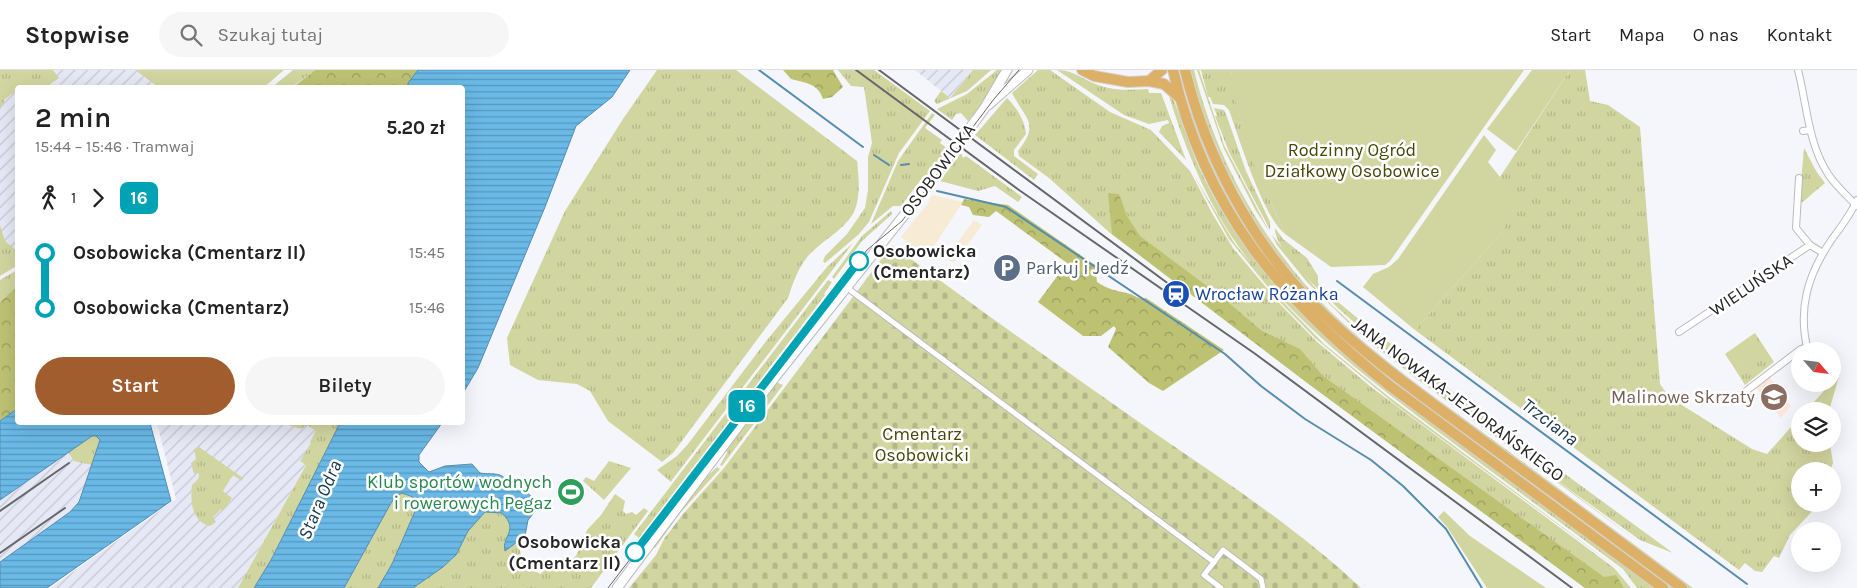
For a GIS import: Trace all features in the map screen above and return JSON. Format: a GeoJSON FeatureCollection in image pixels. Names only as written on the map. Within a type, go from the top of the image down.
{"type":"FeatureCollection","features":[{"type":"Feature","properties":{"kind":"main road"},"geometry":{"type":"LineString","coordinates":[[1082,70],[1094,76],[1128,82],[1149,81],[1167,86],[1181,99]]}},
{"type":"Feature","properties":{"kind":"main road"},"geometry":{"type":"LineString","coordinates":[[1101,70],[1110,78]]}},
{"type":"Feature","properties":{"kind":"main road"},"geometry":{"type":"LineString","coordinates":[[1149,81],[1162,70]]}},
{"type":"Feature","properties":{"kind":"main road","name":"JANA NOWAKA-JEZIORAŃSKIEGO"},"geometry":{"type":"LineString","coordinates":[[1173,70],[1203,162],[1229,213],[1264,264],[1308,314],[1355,358],[1390,386],[1663,588]]}},
{"type":"Feature","properties":{"kind":"main road","name":"JANA NOWAKA-JEZIORAŃSKIEGO"},"geometry":{"type":"LineString","coordinates":[[1185,70],[1200,121],[1242,211],[1275,260],[1314,304],[1341,330],[1402,381],[1682,588]]}},
{"type":"Feature","properties":{"kind":"street","name":"OSOBOWICKA"},"geometry":{"type":"LineString","coordinates":[[617,588],[775,377],[925,189],[984,109],[1007,70]]}},
{"type":"Feature","properties":{"kind":"street","name":"OSOBOWICKA"},"geometry":{"type":"LineString","coordinates":[[984,109],[1028,70]]}},
{"type":"Feature","properties":{"kind":"street"},"geometry":{"type":"LineString","coordinates":[[1798,70],[1810,130],[1827,172],[1856,204],[1811,275],[1804,297],[1804,323],[1807,342]]}},
{"type":"Feature","properties":{"kind":"street"},"geometry":{"type":"LineString","coordinates":[[1803,131],[1810,130]]}},
{"type":"Feature","properties":{"kind":"street"},"geometry":{"type":"LineString","coordinates":[[1799,178],[1796,228],[1810,245]]}},
{"type":"Feature","properties":{"kind":"street","name":"WIELUŃSKA"},"geometry":{"type":"LineString","coordinates":[[1679,332],[1810,245],[1823,254]]}},
{"type":"Feature","properties":{"kind":"street"},"geometry":{"type":"LineString","coordinates":[[846,287],[1214,562]]}},
{"type":"Feature","properties":{"kind":"street"},"geometry":{"type":"LineString","coordinates":[[1737,398],[1791,357]]}},
{"type":"Feature","properties":{"kind":"street"},"geometry":{"type":"LineString","coordinates":[[1221,588],[1204,575],[1223,550],[1261,579],[1263,588]]}},
{"type":"Feature","properties":{"kind":"shaded area"},"geometry":{"type":"Polygon","coordinates":[[[0,70],[135,70],[155,85],[15,85],[15,264],[0,273],[0,70]]]}},
{"type":"Feature","properties":{"kind":"shaded area"},"geometry":{"type":"Polygon","coordinates":[[[915,70],[973,70],[950,98],[915,70]]]}},
{"type":"Feature","properties":{"kind":"shaded area"},"geometry":{"type":"Polygon","coordinates":[[[932,195],[963,202],[926,258],[901,237],[928,203],[932,195]]]}},
{"type":"Feature","properties":{"kind":"shaded area"},"geometry":{"type":"Polygon","coordinates":[[[974,220],[982,225],[954,263],[946,258],[974,220]]]}},
{"type":"Feature","properties":{"kind":"shaded area","name":"Malinowe Skrzaty"},"geometry":{"type":"Polygon","coordinates":[[[1770,378],[1791,406],[1781,418],[1756,388],[1770,378]]]}},
{"type":"Feature","properties":{"kind":"shaded area"},"geometry":{"type":"Polygon","coordinates":[[[158,425],[325,425],[315,448],[238,588],[50,588],[176,499],[158,425]]]}},
{"type":"Feature","properties":{"kind":"shaded area"},"geometry":{"type":"Polygon","coordinates":[[[92,436],[100,442],[79,502],[70,512],[0,562],[0,500],[92,436]]]}},
{"type":"Feature","properties":{"kind":"green space"},"geometry":{"type":"Polygon","coordinates":[[[0,70],[53,70],[59,78],[49,85],[15,85],[15,92],[5,99],[0,110],[0,70]]]}},
{"type":"Feature","properties":{"kind":"green space"},"geometry":{"type":"Polygon","coordinates":[[[135,70],[284,70],[266,85],[155,85],[135,70]]]}},
{"type":"Feature","properties":{"kind":"green space"},"geometry":{"type":"Polygon","coordinates":[[[293,70],[315,70],[295,85],[275,85],[293,70]]]}},
{"type":"Feature","properties":{"kind":"green space"},"geometry":{"type":"Polygon","coordinates":[[[315,70],[418,70],[408,85],[296,85],[315,70]]]}},
{"type":"Feature","properties":{"kind":"green space"},"geometry":{"type":"Polygon","coordinates":[[[657,70],[736,70],[857,161],[859,181],[856,208],[853,214],[843,226],[804,261],[788,298],[673,453],[662,462],[608,421],[590,391],[577,384],[538,380],[510,365],[507,338],[565,211],[623,119],[657,70]]]}},
{"type":"Feature","properties":{"kind":"green space"},"geometry":{"type":"Polygon","coordinates":[[[783,70],[833,70],[843,87],[832,97],[823,99],[814,87],[791,79],[783,70]]]}},
{"type":"Feature","properties":{"kind":"green space"},"geometry":{"type":"Polygon","coordinates":[[[838,70],[874,70],[930,111],[899,153],[869,222],[858,235],[825,263],[823,261],[825,256],[847,234],[865,208],[868,190],[868,157],[872,143],[864,87],[851,86],[838,70]]]}},
{"type":"Feature","properties":{"kind":"green space"},"geometry":{"type":"Polygon","coordinates":[[[973,70],[991,70],[967,91],[937,104],[934,101],[941,91],[950,98],[973,70]]]}},
{"type":"Feature","properties":{"kind":"green space"},"geometry":{"type":"Polygon","coordinates":[[[997,70],[1002,70],[974,117],[972,116],[968,121],[961,113],[956,114],[952,120],[937,109],[967,94],[997,70]]]}},
{"type":"Feature","properties":{"kind":"green space"},"geometry":{"type":"Polygon","coordinates":[[[1038,70],[1050,70],[1110,112],[1151,130],[1190,171],[1233,248],[1280,304],[1316,341],[1371,387],[1614,568],[1631,588],[1585,588],[1306,382],[1110,233],[1049,178],[1019,156],[1018,151],[1025,142],[1029,127],[1026,116],[1012,93],[1038,70]]]}},
{"type":"Feature","properties":{"kind":"green space"},"geometry":{"type":"Polygon","coordinates":[[[1057,70],[1069,72],[1107,88],[1124,90],[1148,89],[1149,93],[1161,93],[1186,160],[1159,132],[1162,126],[1169,123],[1168,120],[1149,124],[1124,115],[1057,70]]]}},
{"type":"Feature","properties":{"kind":"green space"},"geometry":{"type":"Polygon","coordinates":[[[1190,70],[1194,70],[1203,104],[1215,137],[1229,169],[1246,200],[1284,258],[1330,311],[1407,377],[1693,588],[1687,588],[1409,381],[1362,344],[1306,291],[1266,242],[1226,169],[1205,119],[1190,70]]]}},
{"type":"Feature","properties":{"kind":"green space"},"geometry":{"type":"Polygon","coordinates":[[[1197,70],[1199,70],[1224,145],[1269,231],[1256,211],[1224,149],[1197,70]]]}},
{"type":"Feature","properties":{"kind":"green space"},"geometry":{"type":"Polygon","coordinates":[[[1201,70],[1231,70],[1234,92],[1245,133],[1259,174],[1285,234],[1268,211],[1260,195],[1229,110],[1224,105],[1213,104],[1210,97],[1208,97],[1201,70]]]}},
{"type":"Feature","properties":{"kind":"green space","name":"Rodzinny Ogród Działkowy Osobowice"},"geometry":{"type":"Polygon","coordinates":[[[1231,70],[1524,70],[1390,261],[1385,265],[1331,267],[1285,234],[1250,156],[1233,90],[1231,70]]]}},
{"type":"Feature","properties":{"kind":"green space"},"geometry":{"type":"Polygon","coordinates":[[[1532,70],[1570,70],[1516,151],[1487,129],[1532,70]]]}},
{"type":"Feature","properties":{"kind":"green space"},"geometry":{"type":"Polygon","coordinates":[[[1570,70],[1585,70],[1590,101],[1608,105],[1640,127],[1660,384],[1669,397],[1752,449],[1767,454],[1791,427],[1791,452],[1831,452],[1833,462],[1791,462],[1791,512],[1812,512],[1802,522],[1791,522],[1791,534],[1779,558],[1774,556],[1762,572],[1755,571],[1745,563],[1739,570],[1415,330],[1503,231],[1498,180],[1570,70]]]}},
{"type":"Feature","properties":{"kind":"green space"},"geometry":{"type":"Polygon","coordinates":[[[1170,92],[1199,167],[1217,203],[1265,272],[1302,313],[1343,352],[1656,588],[1637,588],[1623,569],[1385,391],[1301,319],[1252,264],[1220,218],[1187,148],[1168,93],[1170,92]]]}},
{"type":"Feature","properties":{"kind":"green space"},"geometry":{"type":"Polygon","coordinates":[[[1007,98],[1020,114],[1026,134],[1014,150],[1014,156],[1038,174],[1034,180],[975,135],[1007,98]]]}},
{"type":"Feature","properties":{"kind":"green space"},"geometry":{"type":"Polygon","coordinates":[[[1214,108],[1224,110],[1226,114],[1246,171],[1270,222],[1270,230],[1229,152],[1215,116],[1217,116],[1214,108]]]}},
{"type":"Feature","properties":{"kind":"green space"},"geometry":{"type":"Polygon","coordinates":[[[932,113],[935,115],[925,128],[942,140],[940,143],[948,149],[929,175],[923,177],[901,206],[893,206],[871,224],[898,161],[932,113]]]}},
{"type":"Feature","properties":{"kind":"green space"},"geometry":{"type":"Polygon","coordinates":[[[1192,113],[1219,178],[1303,299],[1674,588],[1669,588],[1417,401],[1335,333],[1285,282],[1250,238],[1220,187],[1190,114],[1192,113]]]}},
{"type":"Feature","properties":{"kind":"green space"},"geometry":{"type":"Polygon","coordinates":[[[1484,135],[1496,150],[1488,162],[1500,177],[1498,180],[1519,198],[1503,231],[1415,330],[1363,287],[1373,274],[1389,267],[1398,259],[1484,135]]]}},
{"type":"Feature","properties":{"kind":"green space"},"geometry":{"type":"Polygon","coordinates":[[[1804,148],[1816,171],[1825,183],[1799,205],[1804,148]]]}},
{"type":"Feature","properties":{"kind":"green space"},"geometry":{"type":"Polygon","coordinates":[[[961,153],[963,158],[966,156],[1022,197],[1018,202],[995,186],[978,191],[940,181],[961,153]]]}},
{"type":"Feature","properties":{"kind":"green space"},"geometry":{"type":"Polygon","coordinates":[[[1193,174],[1235,244],[1287,306],[1324,344],[1389,397],[1621,571],[1396,405],[1315,338],[1280,302],[1229,239],[1193,174]]]}},
{"type":"Feature","properties":{"kind":"green space"},"geometry":{"type":"Polygon","coordinates":[[[1108,193],[1119,194],[1127,216],[1140,236],[1223,298],[1262,331],[1300,349],[1323,376],[1604,577],[1616,575],[1624,588],[1585,588],[1306,382],[1112,234],[1108,193]]]}},
{"type":"Feature","properties":{"kind":"green space"},"geometry":{"type":"Polygon","coordinates":[[[964,199],[1008,205],[1095,265],[1097,282],[1105,287],[1138,298],[1146,298],[1224,350],[1163,391],[1149,383],[1108,347],[1116,329],[1114,326],[1101,336],[1083,336],[1038,302],[1067,263],[996,211],[989,217],[973,215],[969,207],[961,205],[964,199]]]}},
{"type":"Feature","properties":{"kind":"green space"},"geometry":{"type":"Polygon","coordinates":[[[891,211],[892,214],[862,241],[834,279],[832,277],[862,236],[891,211]]]}},
{"type":"Feature","properties":{"kind":"green space"},"geometry":{"type":"Polygon","coordinates":[[[0,225],[5,241],[15,249],[15,267],[0,276],[0,225]]]}},
{"type":"Feature","properties":{"kind":"green space"},"geometry":{"type":"Polygon","coordinates":[[[1275,228],[1283,239],[1307,258],[1318,276],[1320,287],[1361,321],[1366,327],[1365,331],[1372,337],[1377,333],[1457,395],[1673,553],[1640,540],[1500,438],[1374,340],[1323,294],[1287,255],[1275,228]]]}},
{"type":"Feature","properties":{"kind":"green space"},"geometry":{"type":"Polygon","coordinates":[[[1272,235],[1321,295],[1366,337],[1641,544],[1417,379],[1359,333],[1307,282],[1277,245],[1272,235]]]}},
{"type":"Feature","properties":{"kind":"green space"},"geometry":{"type":"Polygon","coordinates":[[[853,243],[671,482],[657,470],[677,456],[688,444],[767,340],[827,267],[853,243]]]}},
{"type":"Feature","properties":{"kind":"green space","name":"Cmentarz Osobowicki"},"geometry":{"type":"Polygon","coordinates":[[[892,245],[1056,364],[1287,526],[1361,588],[629,588],[656,555],[664,539],[683,514],[724,468],[892,245]]]}},
{"type":"Feature","properties":{"kind":"green space"},"geometry":{"type":"Polygon","coordinates":[[[15,271],[15,288],[0,302],[0,280],[15,271]]]}},
{"type":"Feature","properties":{"kind":"green space"},"geometry":{"type":"Polygon","coordinates":[[[828,280],[832,282],[825,295],[639,538],[634,534],[828,280]]]}},
{"type":"Feature","properties":{"kind":"green space"},"geometry":{"type":"Polygon","coordinates":[[[15,288],[15,410],[0,421],[0,302],[15,288]]]}},
{"type":"Feature","properties":{"kind":"green space"},"geometry":{"type":"Polygon","coordinates":[[[1755,333],[1774,362],[1745,385],[1733,366],[1757,349],[1749,337],[1755,333]]]}},
{"type":"Feature","properties":{"kind":"green space"},"geometry":{"type":"Polygon","coordinates":[[[1749,337],[1758,349],[1733,366],[1725,354],[1749,337]]]}},
{"type":"Feature","properties":{"kind":"green space"},"geometry":{"type":"Polygon","coordinates":[[[776,382],[783,385],[722,466],[720,465],[727,453],[726,448],[776,382]]]}},
{"type":"Feature","properties":{"kind":"green space"},"geometry":{"type":"Polygon","coordinates":[[[1823,392],[1834,392],[1832,402],[1814,402],[1823,392]]]}},
{"type":"Feature","properties":{"kind":"green space"},"geometry":{"type":"Polygon","coordinates":[[[288,425],[307,425],[301,429],[288,425]]]}},
{"type":"Feature","properties":{"kind":"green space"},"geometry":{"type":"Polygon","coordinates":[[[307,425],[339,425],[267,567],[254,588],[238,588],[306,465],[300,461],[316,431],[307,425]]]}},
{"type":"Feature","properties":{"kind":"green space"},"geometry":{"type":"Polygon","coordinates":[[[92,436],[96,436],[100,440],[92,465],[74,461],[68,452],[92,436]]]}},
{"type":"Feature","properties":{"kind":"green space"},"geometry":{"type":"Polygon","coordinates":[[[199,447],[243,478],[242,481],[233,475],[223,491],[232,498],[223,511],[221,509],[213,517],[216,522],[210,526],[199,520],[193,510],[191,498],[192,485],[199,476],[198,472],[194,474],[191,463],[196,459],[194,449],[199,447]]]}},
{"type":"Feature","properties":{"kind":"green space"},"geometry":{"type":"Polygon","coordinates":[[[609,461],[631,468],[604,500],[583,481],[586,477],[594,481],[609,461]]]}},
{"type":"Feature","properties":{"kind":"green space"},"geometry":{"type":"Polygon","coordinates":[[[717,467],[720,469],[680,513],[655,548],[651,547],[696,487],[717,467]]]}},
{"type":"Feature","properties":{"kind":"green space"},"geometry":{"type":"Polygon","coordinates":[[[402,493],[413,497],[416,509],[392,564],[378,588],[344,588],[391,503],[395,497],[402,493]]]}},
{"type":"Feature","properties":{"kind":"green space"},"geometry":{"type":"Polygon","coordinates":[[[615,494],[625,501],[623,511],[626,514],[632,512],[636,515],[644,508],[648,511],[591,588],[413,588],[453,559],[468,531],[485,512],[503,513],[506,517],[510,528],[504,543],[513,543],[519,546],[523,564],[540,574],[558,559],[565,564],[576,556],[587,530],[601,515],[615,494]]]}},
{"type":"Feature","properties":{"kind":"green space"},"geometry":{"type":"Polygon","coordinates":[[[1444,511],[1470,536],[1546,588],[1487,588],[1447,527],[1438,517],[1444,511]]]}},
{"type":"Feature","properties":{"kind":"water"},"geometry":{"type":"Polygon","coordinates":[[[418,70],[630,70],[612,97],[576,126],[545,207],[478,368],[465,390],[465,85],[408,85],[418,70]]]}},
{"type":"Feature","properties":{"kind":"water"},"geometry":{"type":"Polygon","coordinates":[[[15,410],[15,425],[151,425],[171,501],[47,588],[0,588],[0,562],[70,512],[79,502],[100,440],[96,436],[92,436],[0,500],[0,421],[15,410]]]}},
{"type":"Feature","properties":{"kind":"water","name":"Stara Odra"},"geometry":{"type":"Polygon","coordinates":[[[339,425],[441,425],[419,455],[419,462],[429,472],[445,466],[472,464],[480,473],[502,476],[507,481],[517,483],[536,501],[537,509],[528,520],[525,536],[505,551],[504,546],[510,524],[502,513],[485,512],[468,531],[456,555],[443,567],[413,588],[378,588],[392,564],[416,509],[413,497],[402,493],[395,497],[391,503],[344,588],[254,588],[271,560],[339,425]]]}},
{"type":"Feature","properties":{"kind":"waterway"},"geometry":{"type":"LineString","coordinates":[[759,70],[863,147]]}},
{"type":"Feature","properties":{"kind":"waterway"},"geometry":{"type":"LineString","coordinates":[[874,155],[889,165]]}},
{"type":"Feature","properties":{"kind":"waterway"},"geometry":{"type":"LineString","coordinates":[[901,165],[909,164]]}},
{"type":"Feature","properties":{"kind":"waterway"},"geometry":{"type":"LineString","coordinates":[[937,191],[1006,207],[1225,354],[1261,386],[1305,419],[1371,460],[1403,486],[1446,529],[1482,588]]}},
{"type":"Feature","properties":{"kind":"waterway","name":"Trzciana"},"geometry":{"type":"LineString","coordinates":[[1337,281],[1747,584]]}},
{"type":"Feature","properties":{"kind":"tram line"},"geometry":{"type":"LineString","coordinates":[[608,588],[867,250],[902,221],[994,99],[1019,70]]}},
{"type":"Feature","properties":{"kind":"tram line","name":"16"},"geometry":{"type":"LineString","coordinates":[[635,552],[859,261]]}},
{"type":"Feature","properties":{"kind":"railway"},"geometry":{"type":"LineString","coordinates":[[856,70],[1019,190],[1254,353],[1572,588]]}},
{"type":"Feature","properties":{"kind":"railway"},"geometry":{"type":"LineString","coordinates":[[879,70],[1185,296]]}},
{"type":"Feature","properties":{"kind":"railway"},"geometry":{"type":"LineString","coordinates":[[0,511],[69,463]]}},
{"type":"Feature","properties":{"kind":"railway"},"geometry":{"type":"LineString","coordinates":[[0,553],[65,508]]}},
{"type":"Feature","properties":{"kind":"place","name":"Osobowicka (Cmentarz)"},"geometry":{"type":"Point","coordinates":[859,261]}},
{"type":"Feature","properties":{"kind":"place","name":"Parkuj i Jedź"},"geometry":{"type":"Point","coordinates":[1007,268]}},
{"type":"Feature","properties":{"kind":"place","name":"Wrocław Różanka"},"geometry":{"type":"Point","coordinates":[1176,294]}},
{"type":"Feature","properties":{"kind":"place","name":"Malinowe Skrzaty"},"geometry":{"type":"Point","coordinates":[1774,397]}},
{"type":"Feature","properties":{"kind":"place","name":"Klub sportów wodnych i rowerowych Pegaz"},"geometry":{"type":"Point","coordinates":[571,492]}},
{"type":"Feature","properties":{"kind":"place","name":"Osobowicka (Cmentarz II)"},"geometry":{"type":"Point","coordinates":[635,552]}}]}
